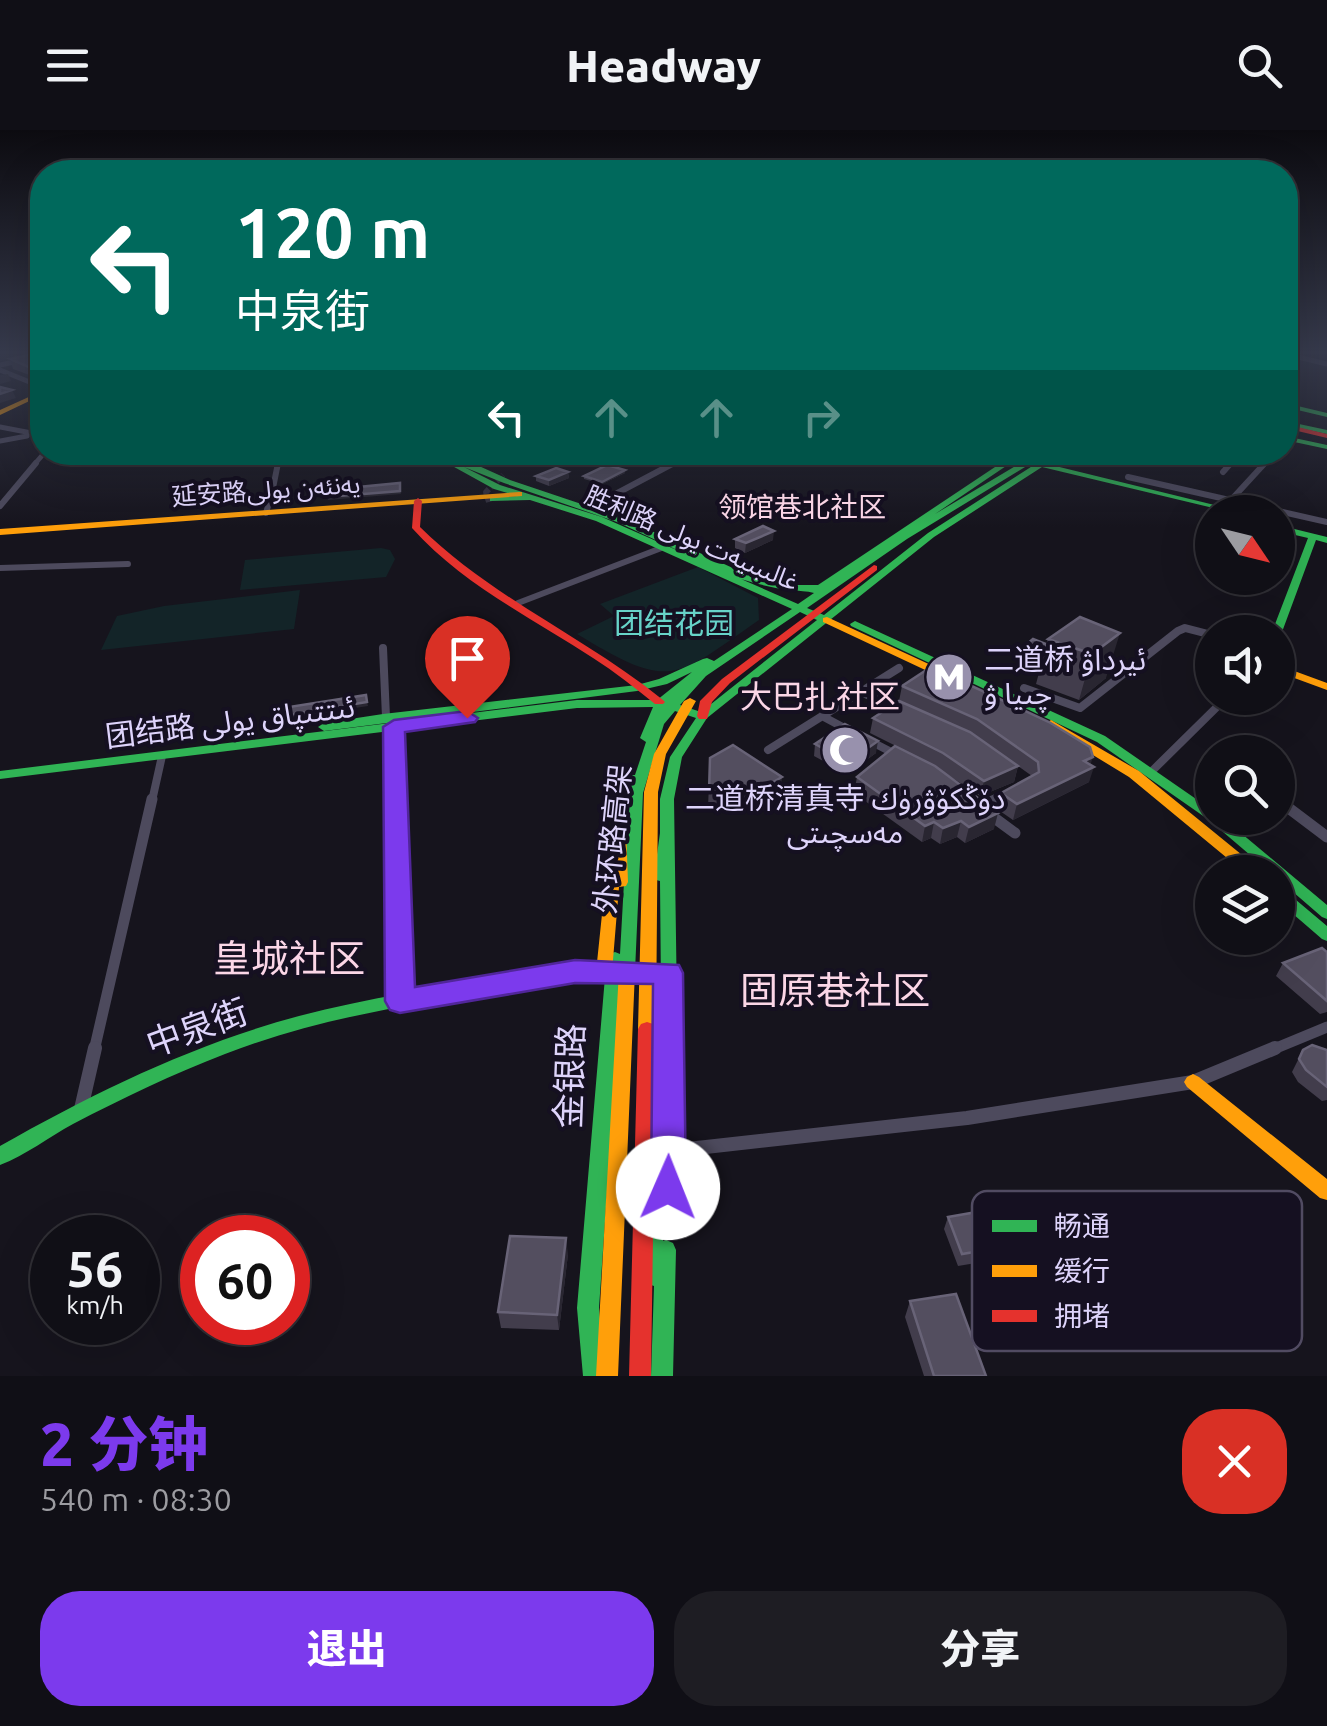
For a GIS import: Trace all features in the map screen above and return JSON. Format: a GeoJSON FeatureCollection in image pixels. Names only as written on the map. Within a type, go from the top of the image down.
{"type":"FeatureCollection","features":[{"type":"Feature","properties":{"kind":"main road"},"geometry":{"type":"LineString","coordinates":[[1298,424],[1322,414]]}},
{"type":"Feature","properties":{"kind":"main road"},"geometry":{"type":"LineString","coordinates":[[1298,429],[1327,431]]}},
{"type":"Feature","properties":{"kind":"main road"},"geometry":{"type":"LineString","coordinates":[[1298,434],[1327,448]]}},
{"type":"Feature","properties":{"kind":"main road"},"geometry":{"type":"LineString","coordinates":[[456,465],[513,493]]}},
{"type":"Feature","properties":{"kind":"main road"},"geometry":{"type":"LineString","coordinates":[[465,465],[536,496],[621,520],[774,588],[805,591],[840,579]]}},
{"type":"Feature","properties":{"kind":"main road","name":"团结路 ئىتتىپاق يولى"},"geometry":{"type":"LineString","coordinates":[[0,772],[688,677],[1005,465]]}},
{"type":"Feature","properties":{"kind":"main road","name":"外环路高架"},"geometry":{"type":"LineString","coordinates":[[607,1376],[636,792],[658,723],[682,692],[748,640],[840,579],[1034,465]]}},
{"type":"Feature","properties":{"kind":"main road"},"geometry":{"type":"LineString","coordinates":[[662,1376],[670,1150],[667,799],[676,757],[703,716],[931,535],[1035,465]]}},
{"type":"Feature","properties":{"kind":"main road","name":"外环路高架"},"geometry":{"type":"LineString","coordinates":[[640,1376],[652,792],[660,754],[672,725],[712,678],[886,558],[1037,465]]}},
{"type":"Feature","properties":{"kind":"main road"},"geometry":{"type":"LineString","coordinates":[[1049,465],[1195,507]]}},
{"type":"Feature","properties":{"kind":"main road"},"geometry":{"type":"LineString","coordinates":[[1052,465],[1195,497]]}},
{"type":"Feature","properties":{"kind":"main road"},"geometry":{"type":"LineString","coordinates":[[266,512],[491,493],[536,496],[591,507],[798,604]]}},
{"type":"Feature","properties":{"kind":"main road","name":"延安路يەنئەن يولى"},"geometry":{"type":"LineString","coordinates":[[0,534],[513,493],[536,496]]}},
{"type":"Feature","properties":{"kind":"main road"},"geometry":{"type":"LineString","coordinates":[[0,534],[536,496]]}},
{"type":"Feature","properties":{"kind":"main road","name":"胜利路 غالىبىيەت يولى"},"geometry":{"type":"LineString","coordinates":[[536,496],[600,519],[831,617]]}},
{"type":"Feature","properties":{"kind":"main road"},"geometry":{"type":"LineString","coordinates":[[417,503],[416,528],[440,554],[621,668],[660,703]]}},
{"type":"Feature","properties":{"kind":"main road"},"geometry":{"type":"LineString","coordinates":[[1285,615],[1322,537],[1295,530]]}},
{"type":"Feature","properties":{"kind":"main road"},"geometry":{"type":"LineString","coordinates":[[703,716],[706,701],[726,681],[840,598],[886,558]]}},
{"type":"Feature","properties":{"kind":"main road"},"geometry":{"type":"LineString","coordinates":[[831,617],[1068,723],[1195,803]]}},
{"type":"Feature","properties":{"kind":"main road"},"geometry":{"type":"LineString","coordinates":[[831,617],[1088,744],[1145,783],[1232,855]]}},
{"type":"Feature","properties":{"kind":"main road"},"geometry":{"type":"LineString","coordinates":[[386,721],[663,682],[748,640]]}},
{"type":"Feature","properties":{"kind":"main road"},"geometry":{"type":"LineString","coordinates":[[1295,675],[1327,687]]}},
{"type":"Feature","properties":{"kind":"main road","name":"金银路"},"geometry":{"type":"LineString","coordinates":[[590,1376],[604,970],[618,828],[660,703],[688,677]]}},
{"type":"Feature","properties":{"kind":"main road","name":"团结路 ئىتتىپاق يولى"},"geometry":{"type":"LineString","coordinates":[[0,772],[162,756],[386,721],[577,704],[660,703],[703,716]]}},
{"type":"Feature","properties":{"kind":"main road"},"geometry":{"type":"LineString","coordinates":[[590,1376],[588,1308],[618,915],[618,828]]}},
{"type":"Feature","properties":{"kind":"main road"},"geometry":{"type":"LineString","coordinates":[[641,1336],[656,1248],[662,858],[667,834]]}},
{"type":"Feature","properties":{"kind":"main road"},"geometry":{"type":"LineString","coordinates":[[1236,835],[1327,913]]}},
{"type":"Feature","properties":{"kind":"main road"},"geometry":{"type":"LineString","coordinates":[[1295,908],[1327,935]]}},
{"type":"Feature","properties":{"kind":"main road","name":"中泉街"},"geometry":{"type":"LineString","coordinates":[[0,1156],[80,1109],[204,1053],[255,1036],[400,1001],[604,970],[668,973]]}},
{"type":"Feature","properties":{"kind":"main road"},"geometry":{"type":"LineString","coordinates":[[1193,1082],[1327,1192]]}},
{"type":"Feature","properties":{"kind":"street"},"geometry":{"type":"LineString","coordinates":[[0,427],[30,433]]}},
{"type":"Feature","properties":{"kind":"street"},"geometry":{"type":"LineString","coordinates":[[0,441],[30,436]]}},
{"type":"Feature","properties":{"kind":"street"},"geometry":{"type":"LineString","coordinates":[[0,506],[34,465]]}},
{"type":"Feature","properties":{"kind":"street"},"geometry":{"type":"LineString","coordinates":[[266,512],[275,465]]}},
{"type":"Feature","properties":{"kind":"street"},"geometry":{"type":"LineString","coordinates":[[591,507],[670,465]]}},
{"type":"Feature","properties":{"kind":"street"},"geometry":{"type":"LineString","coordinates":[[1223,472],[1229,465]]}},
{"type":"Feature","properties":{"kind":"street"},"geometry":{"type":"LineString","coordinates":[[1243,495],[1265,465]]}},
{"type":"Feature","properties":{"kind":"street"},"geometry":{"type":"LineString","coordinates":[[1128,477],[1195,495]]}},
{"type":"Feature","properties":{"kind":"street"},"geometry":{"type":"LineString","coordinates":[[1295,516],[1327,522]]}},
{"type":"Feature","properties":{"kind":"street"},"geometry":{"type":"LineString","coordinates":[[518,603],[664,547]]}},
{"type":"Feature","properties":{"kind":"street"},"geometry":{"type":"LineString","coordinates":[[0,568],[128,564]]}},
{"type":"Feature","properties":{"kind":"street"},"geometry":{"type":"LineString","coordinates":[[1024,688],[1080,708],[1178,632],[1185,628],[1195,631]]}},
{"type":"Feature","properties":{"kind":"street"},"geometry":{"type":"LineString","coordinates":[[384,648],[400,1001]]}},
{"type":"Feature","properties":{"kind":"street"},"geometry":{"type":"LineString","coordinates":[[768,750],[900,668]]}},
{"type":"Feature","properties":{"kind":"street"},"geometry":{"type":"LineString","coordinates":[[861,692],[915,717]]}},
{"type":"Feature","properties":{"kind":"street"},"geometry":{"type":"LineString","coordinates":[[1151,772],[1209,715]]}},
{"type":"Feature","properties":{"kind":"street"},"geometry":{"type":"LineString","coordinates":[[822,716],[904,758]]}},
{"type":"Feature","properties":{"kind":"street"},"geometry":{"type":"LineString","coordinates":[[80,1109],[162,756]]}},
{"type":"Feature","properties":{"kind":"street"},"geometry":{"type":"LineString","coordinates":[[979,807],[1029,783]]}},
{"type":"Feature","properties":{"kind":"street"},"geometry":{"type":"LineString","coordinates":[[965,796],[1014,833]]}},
{"type":"Feature","properties":{"kind":"street"},"geometry":{"type":"LineString","coordinates":[[1295,812],[1327,836]]}},
{"type":"Feature","properties":{"kind":"street"},"geometry":{"type":"LineString","coordinates":[[670,1150],[967,1118],[1193,1082],[1327,1026]]}},
{"type":"Feature","properties":{"kind":"green space"},"geometry":{"type":"Polygon","coordinates":[[[390,550],[395,559],[386,577],[240,590],[245,560],[390,550]]]}},
{"type":"Feature","properties":{"kind":"green space","name":"团结花园"},"geometry":{"type":"Polygon","coordinates":[[[698,567],[758,598],[759,620],[708,656],[671,671],[653,670],[633,664],[577,634],[614,616],[600,604],[698,567]]]}},
{"type":"Feature","properties":{"kind":"green space"},"geometry":{"type":"Polygon","coordinates":[[[300,590],[294,629],[101,650],[117,616],[164,606],[300,590]]]}},
{"type":"Feature","properties":{"kind":"building"},"geometry":{"type":"Polygon","coordinates":[[[607,465],[625,470],[602,482],[584,476],[607,465]]]}},
{"type":"Feature","properties":{"kind":"building"},"geometry":{"type":"Polygon","coordinates":[[[556,468],[568,472],[549,480],[536,476],[556,468]]]}},
{"type":"Feature","properties":{"kind":"building"},"geometry":{"type":"Polygon","coordinates":[[[400,483],[400,491],[327,497],[328,490],[400,483]]]}},
{"type":"Feature","properties":{"kind":"building"},"geometry":{"type":"Polygon","coordinates":[[[763,526],[774,531],[746,543],[735,539],[763,526]]]}},
{"type":"Feature","properties":{"kind":"building"},"geometry":{"type":"Polygon","coordinates":[[[1080,617],[1120,633],[1092,654],[1048,639],[1080,617]]]}},
{"type":"Feature","properties":{"kind":"building"},"geometry":{"type":"Polygon","coordinates":[[[1033,639],[1046,647],[1035,655],[1020,650],[1033,639]]]}},
{"type":"Feature","properties":{"kind":"building"},"geometry":{"type":"Polygon","coordinates":[[[931,667],[1049,722],[1090,747],[1093,757],[1084,761],[1094,767],[1017,804],[1001,793],[1039,772],[1038,762],[977,719],[902,686],[931,667]]]}},
{"type":"Feature","properties":{"kind":"building"},"geometry":{"type":"Polygon","coordinates":[[[366,695],[367,702],[289,715],[289,707],[366,695]]]}},
{"type":"Feature","properties":{"kind":"building"},"geometry":{"type":"Polygon","coordinates":[[[899,701],[970,732],[1018,766],[984,781],[943,753],[873,718],[899,701]]]}},
{"type":"Feature","properties":{"kind":"building"},"geometry":{"type":"Polygon","coordinates":[[[845,724],[878,741],[848,762],[815,744],[845,724]]]}},
{"type":"Feature","properties":{"kind":"building"},"geometry":{"type":"Polygon","coordinates":[[[733,745],[782,777],[752,794],[709,792],[710,758],[733,745]]]}},
{"type":"Feature","properties":{"kind":"building"},"geometry":{"type":"Polygon","coordinates":[[[895,746],[935,766],[998,813],[969,827],[961,821],[943,828],[934,822],[925,826],[857,777],[895,746]]]}},
{"type":"Feature","properties":{"kind":"building"},"geometry":{"type":"Polygon","coordinates":[[[1322,948],[1327,952],[1327,1001],[1283,963],[1322,948]]]}},
{"type":"Feature","properties":{"kind":"building"},"geometry":{"type":"Polygon","coordinates":[[[1312,1045],[1327,1050],[1327,1087],[1299,1059],[1303,1050],[1312,1045]]]}},
{"type":"Feature","properties":{"kind":"building"},"geometry":{"type":"Polygon","coordinates":[[[972,1213],[972,1252],[962,1254],[948,1217],[972,1213]]]}},
{"type":"Feature","properties":{"kind":"building"},"geometry":{"type":"Polygon","coordinates":[[[510,1236],[566,1238],[557,1315],[498,1312],[510,1236]]]}},
{"type":"Feature","properties":{"kind":"building"},"geometry":{"type":"Polygon","coordinates":[[[956,1294],[972,1338],[972,1351],[977,1351],[986,1376],[934,1376],[910,1301],[956,1294]]]}},
{"type":"Feature","properties":{"kind":"tunnel"},"geometry":{"type":"LineString","coordinates":[[489,502],[486,492],[503,475]]}},
{"type":"Feature","properties":{"kind":"traffic: fast"},"geometry":{"type":"LineString","coordinates":[[1311,411],[1327,415]]}},
{"type":"Feature","properties":{"kind":"traffic: fast"},"geometry":{"type":"LineString","coordinates":[[1298,426],[1327,432]]}},
{"type":"Feature","properties":{"kind":"traffic: fast"},"geometry":{"type":"LineString","coordinates":[[1298,441],[1327,447]]}},
{"type":"Feature","properties":{"kind":"traffic: fast"},"geometry":{"type":"LineString","coordinates":[[455,465],[497,487],[599,519],[826,620]]}},
{"type":"Feature","properties":{"kind":"traffic: fast"},"geometry":{"type":"LineString","coordinates":[[468,465],[645,530],[743,576],[768,584],[821,588]]}},
{"type":"Feature","properties":{"kind":"traffic: fast"},"geometry":{"type":"LineString","coordinates":[[816,591],[1003,465]]}},
{"type":"Feature","properties":{"kind":"traffic: fast"},"geometry":{"type":"LineString","coordinates":[[627,971],[636,793],[658,723],[702,674],[904,537],[1023,465]]}},
{"type":"Feature","properties":{"kind":"traffic: fast"},"geometry":{"type":"LineString","coordinates":[[669,1007],[667,799],[676,757],[703,716],[931,535],[1040,465]]}},
{"type":"Feature","properties":{"kind":"traffic: fast"},"geometry":{"type":"LineString","coordinates":[[1043,465],[1195,501]]}},
{"type":"Feature","properties":{"kind":"traffic: fast"},"geometry":{"type":"LineString","coordinates":[[493,499],[529,498]]}},
{"type":"Feature","properties":{"kind":"traffic: fast"},"geometry":{"type":"LineString","coordinates":[[1295,532],[1327,540]]}},
{"type":"Feature","properties":{"kind":"traffic: fast"},"geometry":{"type":"LineString","coordinates":[[1283,615],[1313,537]]}},
{"type":"Feature","properties":{"kind":"traffic: fast"},"geometry":{"type":"LineString","coordinates":[[855,624],[1101,739],[1195,804]]}},
{"type":"Feature","properties":{"kind":"traffic: fast"},"geometry":{"type":"LineString","coordinates":[[376,720],[637,688],[663,682],[707,661]]}},
{"type":"Feature","properties":{"kind":"traffic: fast"},"geometry":{"type":"LineString","coordinates":[[646,738],[660,703],[711,663]]}},
{"type":"Feature","properties":{"kind":"traffic: fast"},"geometry":{"type":"LineString","coordinates":[[0,775],[577,704],[660,703],[703,716]]}},
{"type":"Feature","properties":{"kind":"traffic: fast"},"geometry":{"type":"LineString","coordinates":[[324,727],[383,718]]}},
{"type":"Feature","properties":{"kind":"traffic: fast"},"geometry":{"type":"LineString","coordinates":[[617,843],[633,778]]}},
{"type":"Feature","properties":{"kind":"traffic: fast"},"geometry":{"type":"LineString","coordinates":[[661,876],[667,834]]}},
{"type":"Feature","properties":{"kind":"traffic: fast"},"geometry":{"type":"LineString","coordinates":[[1235,835],[1327,913]]}},
{"type":"Feature","properties":{"kind":"traffic: fast"},"geometry":{"type":"LineString","coordinates":[[1295,908],[1327,935]]}},
{"type":"Feature","properties":{"kind":"traffic: fast"},"geometry":{"type":"LineString","coordinates":[[594,1376],[588,1308],[615,958]]}},
{"type":"Feature","properties":{"kind":"traffic: fast"},"geometry":{"type":"LineString","coordinates":[[0,1156],[124,1089],[255,1036],[386,1003],[608,970]]}},
{"type":"Feature","properties":{"kind":"traffic: fast"},"geometry":{"type":"LineString","coordinates":[[652,1276],[660,997]]}},
{"type":"Feature","properties":{"kind":"traffic: fast"},"geometry":{"type":"LineString","coordinates":[[662,1376],[666,1250]]}},
{"type":"Feature","properties":{"kind":"traffic: slow"},"geometry":{"type":"LineString","coordinates":[[0,413],[4,411]]}},
{"type":"Feature","properties":{"kind":"traffic: slow"},"geometry":{"type":"LineString","coordinates":[[266,513],[519,494]]}},
{"type":"Feature","properties":{"kind":"traffic: slow"},"geometry":{"type":"LineString","coordinates":[[0,532],[276,512]]}},
{"type":"Feature","properties":{"kind":"traffic: slow"},"geometry":{"type":"LineString","coordinates":[[827,620],[942,674]]}},
{"type":"Feature","properties":{"kind":"traffic: slow"},"geometry":{"type":"LineString","coordinates":[[1295,675],[1327,687]]}},
{"type":"Feature","properties":{"kind":"traffic: slow"},"geometry":{"type":"LineString","coordinates":[[647,1029],[651,792],[660,754],[690,701]]}},
{"type":"Feature","properties":{"kind":"traffic: slow"},"geometry":{"type":"LineString","coordinates":[[1051,724],[1134,774],[1232,855]]}},
{"type":"Feature","properties":{"kind":"traffic: slow"},"geometry":{"type":"LineString","coordinates":[[619,828],[621,882]]}},
{"type":"Feature","properties":{"kind":"traffic: slow"},"geometry":{"type":"LineString","coordinates":[[604,972],[614,866]]}},
{"type":"Feature","properties":{"kind":"traffic: slow"},"geometry":{"type":"LineString","coordinates":[[607,1376],[627,971]]}},
{"type":"Feature","properties":{"kind":"traffic: slow"},"geometry":{"type":"LineString","coordinates":[[1193,1082],[1327,1191]]}},
{"type":"Feature","properties":{"kind":"traffic: jam"},"geometry":{"type":"LineString","coordinates":[[1298,429],[1327,436]]}},
{"type":"Feature","properties":{"kind":"traffic: jam"},"geometry":{"type":"LineString","coordinates":[[418,501],[416,528],[442,553],[502,597],[599,657],[659,702]]}},
{"type":"Feature","properties":{"kind":"traffic: jam"},"geometry":{"type":"LineString","coordinates":[[703,716],[706,701],[726,681],[874,568]]}},
{"type":"Feature","properties":{"kind":"traffic: jam"},"geometry":{"type":"LineString","coordinates":[[640,1376],[647,1029]]}},
{"type":"Feature","properties":{"kind":"place","name":"二道桥 ئيرداۋ چىيا ۋ"},"geometry":{"type":"Point","coordinates":[949,677]}},
{"type":"Feature","properties":{"kind":"place","name":"二道桥清真寺 دۆڭكۆۋرۈك مەسچىتى"},"geometry":{"type":"Point","coordinates":[845,750]}},
{"type":"Feature","properties":{"kind":"district","name":"领馆巷北社区"},"geometry":{"type":"Point","coordinates":[802,507]}},
{"type":"Feature","properties":{"kind":"district","name":"大巴扎社区"},"geometry":{"type":"Point","coordinates":[820,697]}},
{"type":"Feature","properties":{"kind":"district","name":"皇城社区"},"geometry":{"type":"Point","coordinates":[289,959]}},
{"type":"Feature","properties":{"kind":"district","name":"固原巷社区"},"geometry":{"type":"Point","coordinates":[835,991]}},
{"type":"Feature","properties":{"kind":"route"},"geometry":{"type":"LineString","coordinates":[[467,718],[394,727],[400,1001],[575,971],[668,973],[668,1188]]}}]}
